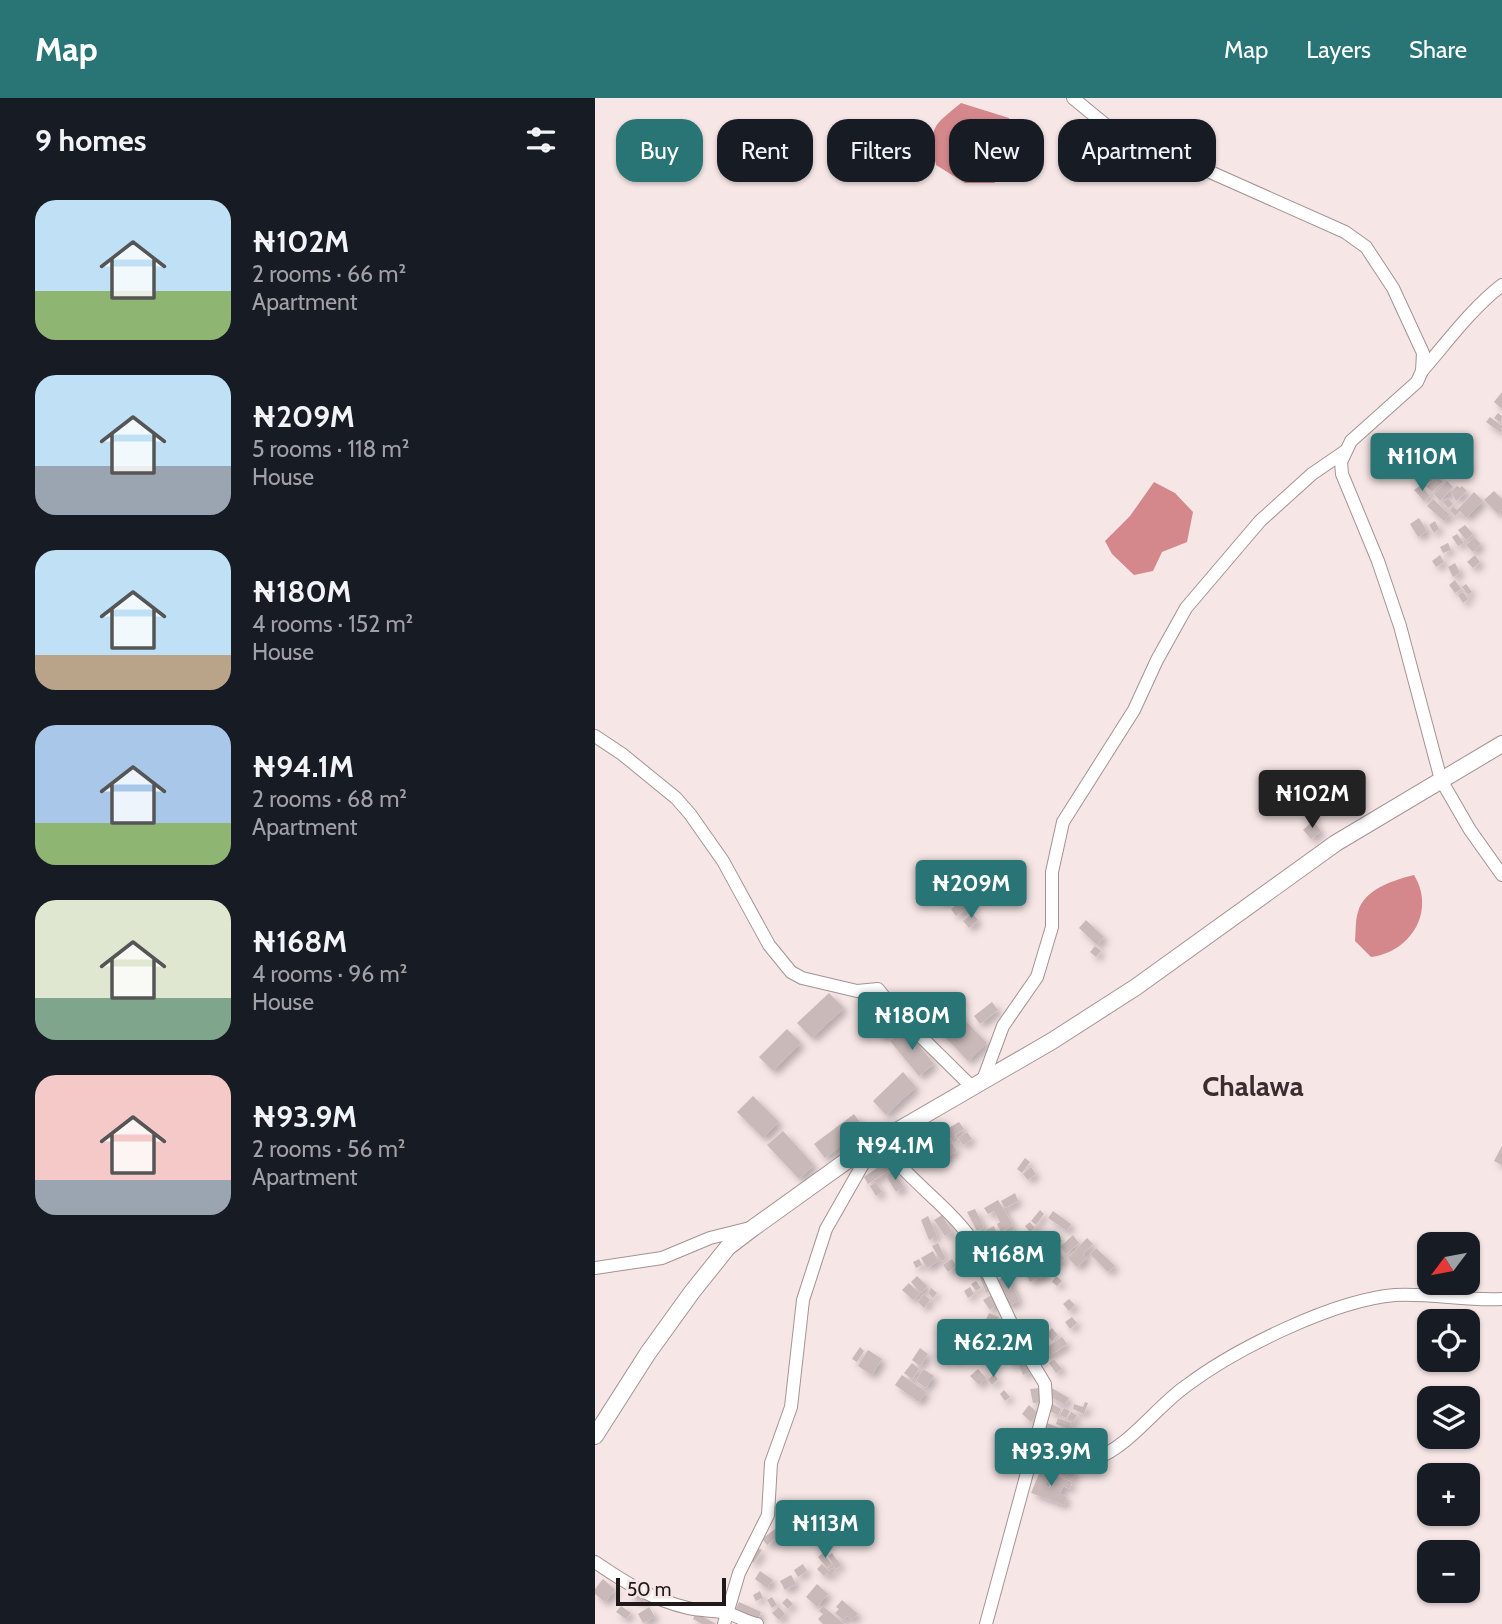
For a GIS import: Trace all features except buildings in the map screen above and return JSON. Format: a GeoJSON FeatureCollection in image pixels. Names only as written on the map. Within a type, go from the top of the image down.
{"type":"FeatureCollection","features":[{"type":"Feature","properties":{"kind":"street"},"geometry":{"type":"LineString","coordinates":[[1073,98],[1107,126],[1345,232],[1366,247],[1393,288],[1423,353],[1422,371]]}},
{"type":"Feature","properties":{"kind":"street"},"geometry":{"type":"LineString","coordinates":[[1502,285],[1487,296],[1422,371],[1417,382],[1351,441],[1341,462],[1342,474],[1401,626],[1441,780],[1470,830],[1502,875]]}},
{"type":"Feature","properties":{"kind":"street"},"geometry":{"type":"LineString","coordinates":[[978,1084],[1003,1026],[1037,977],[1052,927],[1052,872],[1063,821],[1134,710],[1157,660],[1186,608],[1260,521],[1312,474],[1344,452]]}},
{"type":"Feature","properties":{"kind":"street"},"geometry":{"type":"LineString","coordinates":[[595,736],[622,754],[676,798],[690,814],[723,861],[769,945],[791,972],[801,978],[857,991],[878,989],[898,1014],[978,1084]]}},
{"type":"Feature","properties":{"kind":"street"},"geometry":{"type":"LineString","coordinates":[[595,1436],[648,1353],[728,1247],[852,1157],[1052,1041],[1136,987],[1336,843],[1502,744]]}},
{"type":"Feature","properties":{"kind":"street"},"geometry":{"type":"LineString","coordinates":[[878,1141],[964,1228],[1026,1354],[1045,1384],[1046,1403],[986,1624]]}},
{"type":"Feature","properties":{"kind":"street"},"geometry":{"type":"LineString","coordinates":[[726,1619],[740,1573],[768,1515],[771,1463],[791,1407],[803,1300],[826,1228],[878,1141]]}},
{"type":"Feature","properties":{"kind":"street"},"geometry":{"type":"LineString","coordinates":[[595,1268],[662,1258],[710,1238],[753,1228]]}},
{"type":"Feature","properties":{"kind":"street"},"geometry":{"type":"LineString","coordinates":[[1037,1438],[1080,1450],[1095,1459],[1111,1453],[1186,1385],[1279,1332],[1336,1309],[1395,1296],[1502,1299]]}},
{"type":"Feature","properties":{"kind":"street"},"geometry":{"type":"LineString","coordinates":[[595,1562],[629,1586],[654,1596],[726,1619],[757,1624]]}},
{"type":"Feature","properties":{"kind":"shaded area"},"geometry":{"type":"Polygon","coordinates":[[[961,103],[1009,119],[949,119],[949,173],[936,165],[935,158],[935,128],[961,103]]]}},
{"type":"Feature","properties":{"kind":"shaded area"},"geometry":{"type":"Polygon","coordinates":[[[1154,482],[1175,493],[1193,512],[1187,542],[1162,552],[1153,571],[1134,575],[1112,554],[1105,541],[1130,516],[1154,482]]]}},
{"type":"Feature","properties":{"kind":"shaded area"},"geometry":{"type":"Polygon","coordinates":[[[1414,875],[1422,902],[1416,928],[1398,947],[1371,957],[1355,941],[1356,919],[1361,904],[1381,887],[1414,875]]]}},
{"type":"Feature","properties":{"kind":"district","name":"Chalawa"},"geometry":{"type":"Point","coordinates":[1253,1086]}}]}
